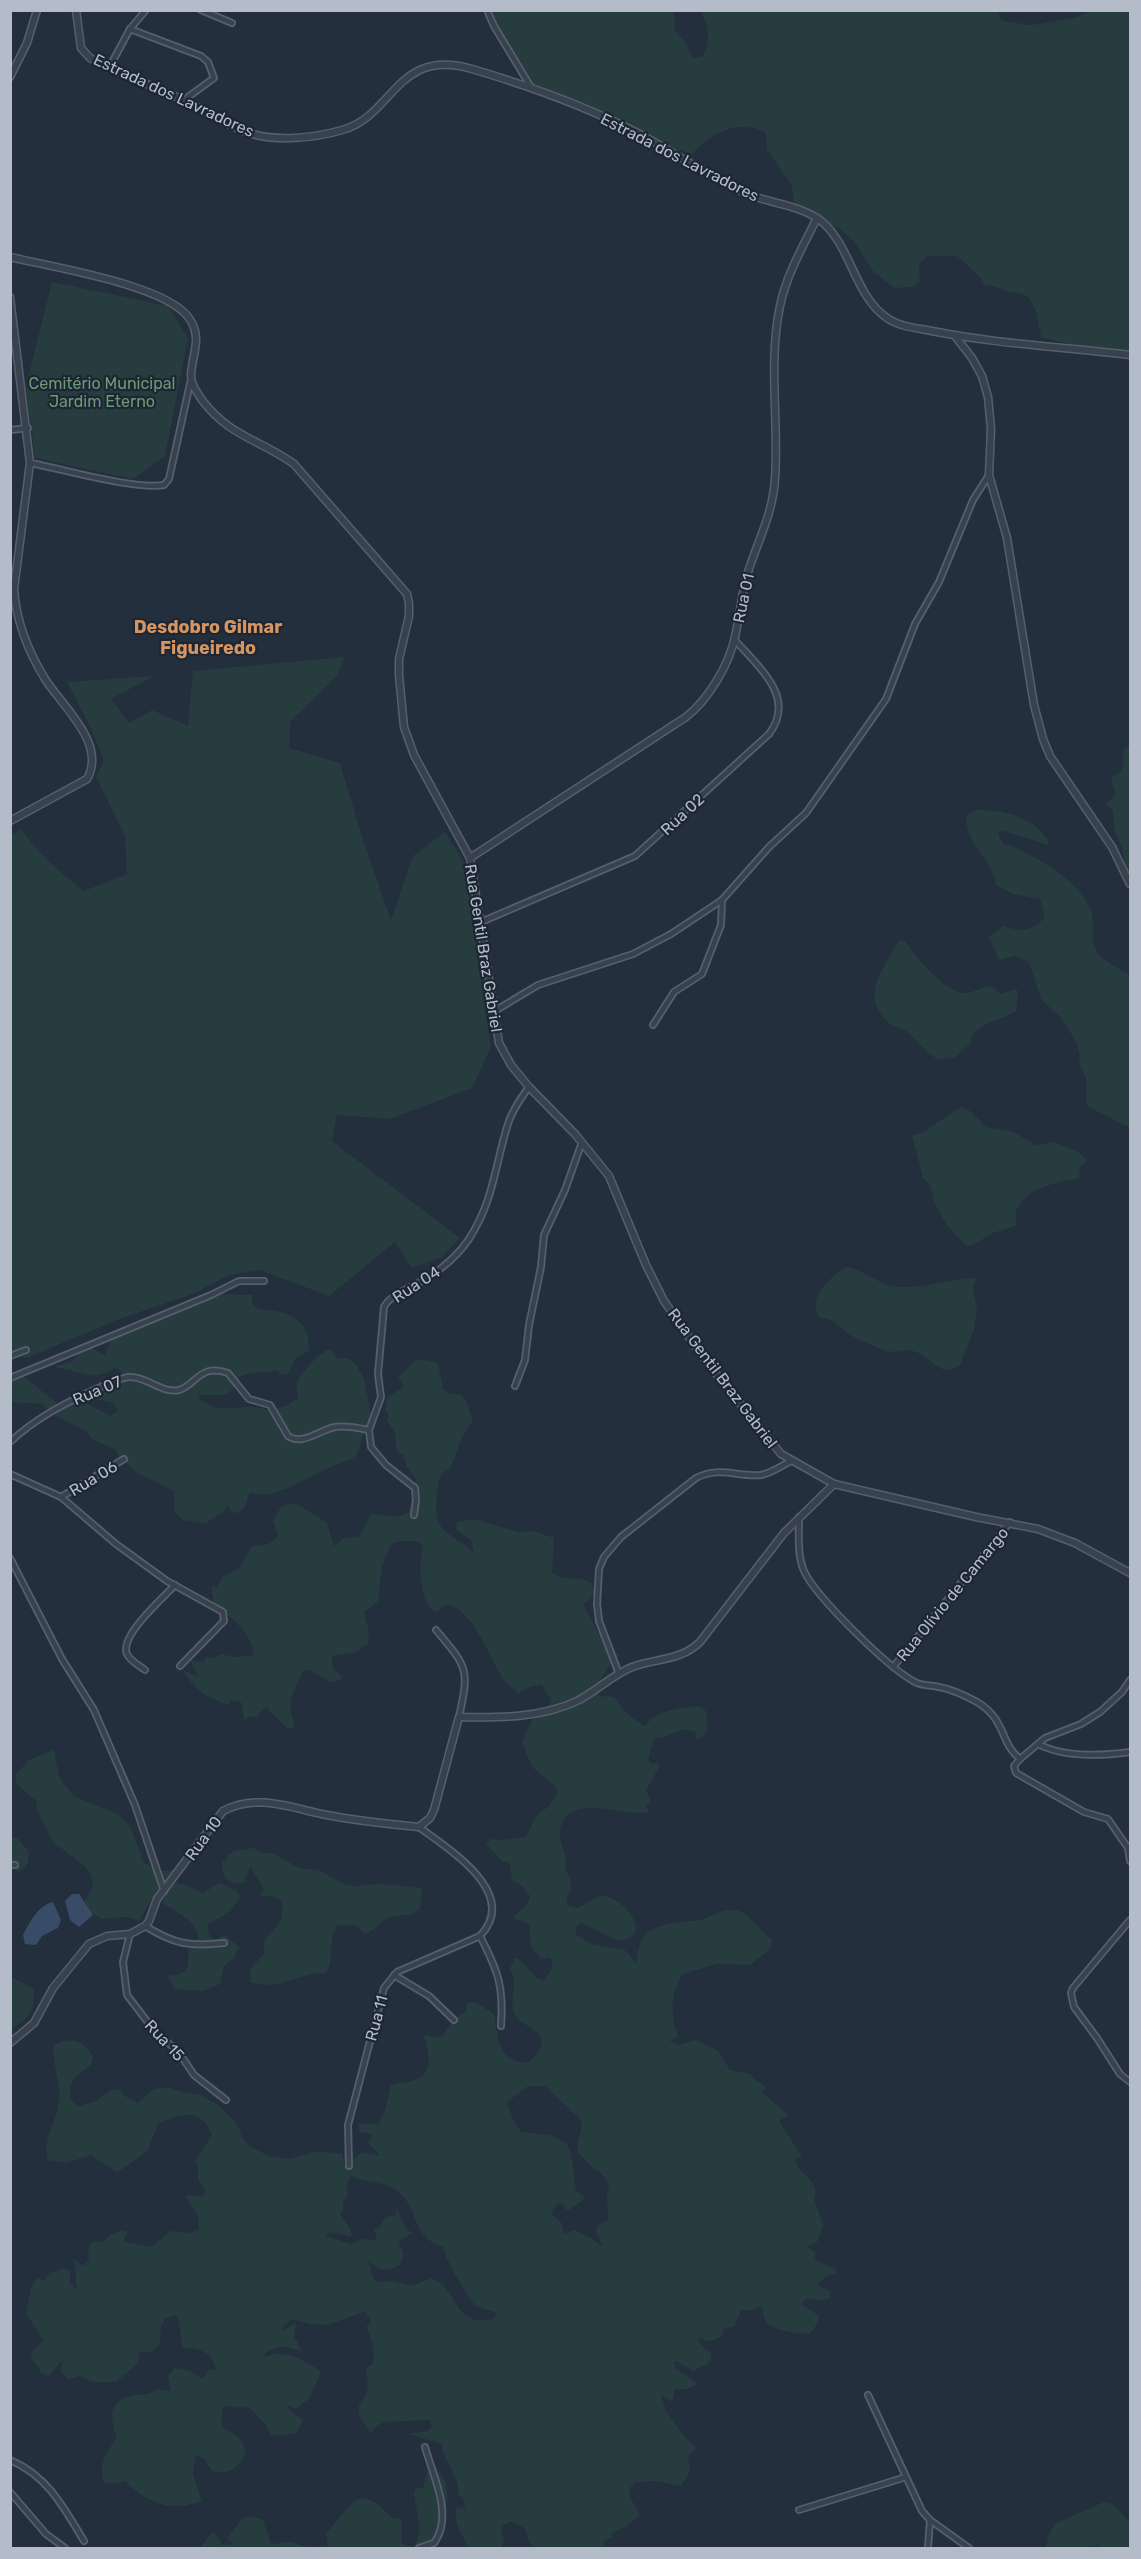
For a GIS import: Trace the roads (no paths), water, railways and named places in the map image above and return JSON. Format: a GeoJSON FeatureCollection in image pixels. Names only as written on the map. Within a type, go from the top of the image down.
{"type":"FeatureCollection","features":[{"type":"Feature","properties":{"kind":"street"},"geometry":{"type":"LineString","coordinates":[[10,77],[27,43],[37,10]]}},
{"type":"Feature","properties":{"kind":"street","name":"Estrada dos Lavradores"},"geometry":{"type":"LineString","coordinates":[[76,10],[81,48],[90,58],[184,100],[250,134],[273,138],[343,130],[358,123],[375,110],[394,88],[410,75],[429,67],[447,65],[469,68],[533,90],[632,129],[746,193],[795,208],[817,218],[828,228],[874,306],[888,319],[905,326],[956,336],[1131,355]]}},
{"type":"Feature","properties":{"kind":"street"},"geometry":{"type":"LineString","coordinates":[[109,68],[130,29],[146,10]]}},
{"type":"Feature","properties":{"kind":"street"},"geometry":{"type":"LineString","coordinates":[[201,10],[232,23]]}},
{"type":"Feature","properties":{"kind":"street"},"geometry":{"type":"LineString","coordinates":[[487,10],[494,26],[533,90]]}},
{"type":"Feature","properties":{"kind":"street"},"geometry":{"type":"LineString","coordinates":[[130,29],[201,56],[208,62],[214,78],[184,100]]}},
{"type":"Feature","properties":{"kind":"street","name":"Rua 01"},"geometry":{"type":"LineString","coordinates":[[470,858],[697,708],[715,683],[735,640],[750,566],[771,509],[777,446],[776,356],[780,306],[791,274],[817,218]]}},
{"type":"Feature","properties":{"kind":"street"},"geometry":{"type":"LineString","coordinates":[[10,257],[104,279],[158,296],[176,306],[189,317],[198,341],[169,479],[164,485],[155,487],[30,463]]}},
{"type":"Feature","properties":{"kind":"street"},"geometry":{"type":"LineString","coordinates":[[10,297],[30,463],[14,589],[15,608],[28,647],[41,671],[79,725],[90,747],[92,770],[87,779],[75,788],[10,821]]}},
{"type":"Feature","properties":{"kind":"street"},"geometry":{"type":"LineString","coordinates":[[956,336],[982,376],[988,397],[991,429],[989,475],[1007,538],[1034,705],[1043,739],[1050,756],[1112,847],[1131,884]]}},
{"type":"Feature","properties":{"kind":"street","name":"Rua Gentil Braz Gabriel"},"geometry":{"type":"LineString","coordinates":[[191,376],[193,386],[225,426],[294,464],[406,594],[409,616],[399,659],[399,675],[408,741],[470,858],[499,1043],[505,1056],[529,1086],[609,1176],[646,1265],[664,1301],[705,1360],[774,1446],[791,1461],[834,1484],[1038,1529],[1075,1544],[1131,1573]]}},
{"type":"Feature","properties":{"kind":"street"},"geometry":{"type":"LineString","coordinates":[[10,430],[27,428]]}},
{"type":"Feature","properties":{"kind":"street"},"geometry":{"type":"LineString","coordinates":[[493,1012],[538,984],[652,945],[722,900],[769,847],[806,813],[877,716],[894,682],[915,624],[939,582],[973,500],[989,475]]}},
{"type":"Feature","properties":{"kind":"street","name":"Rua 02"},"geometry":{"type":"LineString","coordinates":[[480,922],[634,856],[769,734],[777,722],[780,710],[778,699],[772,683],[735,640]]}},
{"type":"Feature","properties":{"kind":"street"},"geometry":{"type":"LineString","coordinates":[[653,1025],[674,992],[702,974],[722,921],[722,900]]}},
{"type":"Feature","properties":{"kind":"street","name":"Rua 04"},"geometry":{"type":"LineString","coordinates":[[369,1430],[381,1397],[378,1374],[386,1304],[429,1278],[446,1264],[469,1239],[488,1203],[494,1186],[507,1126],[529,1086]]}},
{"type":"Feature","properties":{"kind":"street"},"geometry":{"type":"LineString","coordinates":[[515,1386],[525,1360],[529,1325],[541,1267],[544,1235],[565,1190],[582,1143]]}},
{"type":"Feature","properties":{"kind":"street"},"geometry":{"type":"LineString","coordinates":[[10,1378],[239,1281],[264,1281]]}},
{"type":"Feature","properties":{"kind":"street"},"geometry":{"type":"LineString","coordinates":[[10,1356],[26,1350]]}},
{"type":"Feature","properties":{"kind":"street","name":"Rua 07"},"geometry":{"type":"LineString","coordinates":[[10,1442],[35,1422],[70,1400],[123,1378],[137,1377],[175,1391],[183,1389],[196,1377],[209,1372],[228,1373],[249,1399],[270,1405],[292,1439],[304,1439],[337,1426],[369,1430]]}},
{"type":"Feature","properties":{"kind":"street"},"geometry":{"type":"LineString","coordinates":[[369,1430],[371,1447],[386,1465],[415,1488],[414,1515]]}},
{"type":"Feature","properties":{"kind":"street","name":"Rua 06"},"geometry":{"type":"LineString","coordinates":[[62,1497],[124,1459]]}},
{"type":"Feature","properties":{"kind":"street"},"geometry":{"type":"LineString","coordinates":[[619,1674],[602,1633],[597,1604],[599,1569],[614,1545],[687,1485],[707,1472],[763,1474],[791,1461]]}},
{"type":"Feature","properties":{"kind":"street"},"geometry":{"type":"LineString","coordinates":[[10,1474],[62,1497],[116,1544],[175,1585],[223,1612],[224,1621],[180,1666]]}},
{"type":"Feature","properties":{"kind":"street"},"geometry":{"type":"LineString","coordinates":[[459,1717],[538,1713],[575,1702],[634,1666],[679,1657],[694,1648],[784,1533],[834,1484]]}},
{"type":"Feature","properties":{"kind":"street"},"geometry":{"type":"LineString","coordinates":[[799,1517],[801,1559],[812,1585],[860,1637],[915,1682],[950,1690],[984,1708],[1001,1724],[1010,1748],[1020,1760]]}},
{"type":"Feature","properties":{"kind":"street","name":"Rua Olívio de Camargo"},"geometry":{"type":"LineString","coordinates":[[894,1666],[1010,1522]]}},
{"type":"Feature","properties":{"kind":"street"},"geometry":{"type":"LineString","coordinates":[[10,1558],[62,1659],[94,1710],[139,1814],[164,1891]]}},
{"type":"Feature","properties":{"kind":"street"},"geometry":{"type":"LineString","coordinates":[[145,1670],[129,1658],[126,1647],[128,1640],[134,1629],[175,1585]]}},
{"type":"Feature","properties":{"kind":"street"},"geometry":{"type":"LineString","coordinates":[[419,1827],[430,1818],[435,1810],[459,1717],[466,1676],[460,1658],[435,1630]]}},
{"type":"Feature","properties":{"kind":"street"},"geometry":{"type":"LineString","coordinates":[[1131,1680],[1122,1692],[1100,1712],[1081,1724],[1055,1733],[1038,1744],[1014,1766],[1016,1773],[1084,1812],[1112,1822],[1128,1848],[1131,1862]]}},
{"type":"Feature","properties":{"kind":"street"},"geometry":{"type":"LineString","coordinates":[[1038,1744],[1059,1752],[1109,1755],[1131,1752]]}},
{"type":"Feature","properties":{"kind":"street","name":"Rua 10"},"geometry":{"type":"LineString","coordinates":[[145,1926],[149,1921],[154,1902],[214,1820],[232,1806],[262,1802],[283,1804],[327,1815],[419,1827]]}},
{"type":"Feature","properties":{"kind":"street","name":"Rua 11"},"geometry":{"type":"LineString","coordinates":[[349,2166],[348,2125],[384,1988],[394,1975],[480,1936],[487,1928],[491,1912],[488,1892],[475,1870],[419,1827]]}},
{"type":"Feature","properties":{"kind":"street"},"geometry":{"type":"LineString","coordinates":[[1131,1920],[1071,1993],[1074,2007],[1120,2074],[1131,2082]]}},
{"type":"Feature","properties":{"kind":"street"},"geometry":{"type":"LineString","coordinates":[[10,2043],[26,2033],[34,2023],[53,1988],[89,1944],[107,1936],[130,1934],[145,1926],[181,1944],[199,1946],[224,1943]]}},
{"type":"Feature","properties":{"kind":"street","name":"Rua 15"},"geometry":{"type":"LineString","coordinates":[[130,1934],[123,1962],[127,1995],[156,2033],[178,2051],[194,2075],[226,2100]]}},
{"type":"Feature","properties":{"kind":"street"},"geometry":{"type":"LineString","coordinates":[[480,1936],[498,1975],[503,1996],[501,2026]]}},
{"type":"Feature","properties":{"kind":"street"},"geometry":{"type":"LineString","coordinates":[[394,1975],[429,1996],[454,2019]]}},
{"type":"Feature","properties":{"kind":"street"},"geometry":{"type":"LineString","coordinates":[[868,2394],[922,2511],[930,2520],[969,2548]]}},
{"type":"Feature","properties":{"kind":"street"},"geometry":{"type":"LineString","coordinates":[[419,2548],[434,2543],[442,2526],[440,2500],[425,2447]]}},
{"type":"Feature","properties":{"kind":"street"},"geometry":{"type":"LineString","coordinates":[[10,2460],[26,2466],[46,2482],[84,2541]]}},
{"type":"Feature","properties":{"kind":"street"},"geometry":{"type":"LineString","coordinates":[[799,2510],[906,2477]]}},
{"type":"Feature","properties":{"kind":"street"},"geometry":{"type":"LineString","coordinates":[[10,2492],[46,2534],[65,2548]]}},
{"type":"Feature","properties":{"kind":"street"},"geometry":{"type":"LineString","coordinates":[[928,2548],[930,2520]]}},
{"type":"Feature","properties":{"kind":"water"},"geometry":{"type":"Polygon","coordinates":[[[72,1894],[79,1894],[93,1915],[79,1927],[70,1920],[65,1901],[72,1894]]]}},
{"type":"Feature","properties":{"kind":"water"},"geometry":{"type":"Polygon","coordinates":[[[53,1902],[61,1920],[58,1928],[42,1936],[36,1945],[25,1944],[23,1935],[31,1920],[38,1911],[53,1902]]]}},
{"type":"Feature","properties":{"kind":"district","name":"Desdobro Gilmar Figueiredo"},"geometry":{"type":"Point","coordinates":[208,637]}},
{"type":"Feature","properties":{"kind":"park label","name":"Cemitério Municipal Jardim Eterno"},"geometry":{"type":"Point","coordinates":[102,392]}}]}
